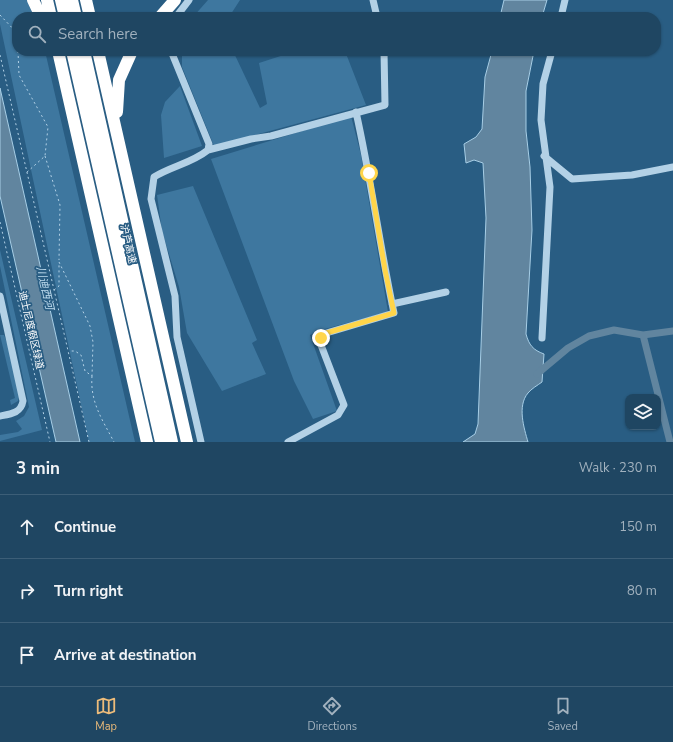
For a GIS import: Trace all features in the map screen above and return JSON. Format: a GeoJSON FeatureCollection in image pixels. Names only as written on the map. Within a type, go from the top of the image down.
{"type":"FeatureCollection","features":[{"type":"Feature","properties":{"kind":"highway"},"geometry":{"type":"LineString","coordinates":[[33,0],[39,12]]}},
{"type":"Feature","properties":{"kind":"highway"},"geometry":{"type":"LineString","coordinates":[[47,0],[50,12]]}},
{"type":"Feature","properties":{"kind":"highway"},"geometry":{"type":"LineString","coordinates":[[61,0],[64,12]]}},
{"type":"Feature","properties":{"kind":"highway"},"geometry":{"type":"LineString","coordinates":[[72,0],[75,12]]}},
{"type":"Feature","properties":{"kind":"highway"},"geometry":{"type":"LineString","coordinates":[[86,0],[89,12]]}},
{"type":"Feature","properties":{"kind":"highway"},"geometry":{"type":"LineString","coordinates":[[164,12],[175,0]]}},
{"type":"Feature","properties":{"kind":"highway"},"geometry":{"type":"LineString","coordinates":[[54,56],[88,184]]}},
{"type":"Feature","properties":{"kind":"highway"},"geometry":{"type":"LineString","coordinates":[[59,56],[147,442]]}},
{"type":"Feature","properties":{"kind":"highway","name":"沪芦高速"},"geometry":{"type":"LineString","coordinates":[[73,56],[161,442]]}},
{"type":"Feature","properties":{"kind":"highway","name":"沪芦高速"},"geometry":{"type":"LineString","coordinates":[[85,56],[172,442]]}},
{"type":"Feature","properties":{"kind":"highway","name":"沪芦高速"},"geometry":{"type":"LineString","coordinates":[[99,56],[187,442]]}},
{"type":"Feature","properties":{"kind":"highway"},"geometry":{"type":"LineString","coordinates":[[130,56],[119,80],[117,109],[118,125],[143,249]]}},
{"type":"Feature","properties":{"kind":"street"},"geometry":{"type":"LineString","coordinates":[[180,12],[189,0]]}},
{"type":"Feature","properties":{"kind":"street"},"geometry":{"type":"LineString","coordinates":[[373,0],[376,12]]}},
{"type":"Feature","properties":{"kind":"street"},"geometry":{"type":"LineString","coordinates":[[562,12],[565,0]]}},
{"type":"Feature","properties":{"kind":"street"},"geometry":{"type":"LineString","coordinates":[[173,56],[209,144],[208,150]]}},
{"type":"Feature","properties":{"kind":"street"},"geometry":{"type":"LineString","coordinates":[[201,442],[177,337],[175,296],[151,199],[154,177],[168,168],[199,157],[208,150],[251,139],[271,136],[385,104],[384,56]]}},
{"type":"Feature","properties":{"kind":"street"},"geometry":{"type":"LineString","coordinates":[[542,338],[550,187],[544,156],[541,120],[543,84],[551,56]]}},
{"type":"Feature","properties":{"kind":"street"},"geometry":{"type":"LineString","coordinates":[[288,442],[338,415],[344,405],[321,345],[323,334],[394,313],[385,270],[365,152],[356,112]]}},
{"type":"Feature","properties":{"kind":"street"},"geometry":{"type":"LineString","coordinates":[[544,156],[572,179],[632,175],[673,167]]}},
{"type":"Feature","properties":{"kind":"street"},"geometry":{"type":"LineString","coordinates":[[392,304],[446,292]]}},
{"type":"Feature","properties":{"kind":"street"},"geometry":{"type":"LineString","coordinates":[[0,296],[23,401],[22,407],[18,411],[0,416]]}},
{"type":"Feature","properties":{"kind":"path"},"geometry":{"type":"LineString","coordinates":[[0,15],[12,28]]}},
{"type":"Feature","properties":{"kind":"path"},"geometry":{"type":"LineString","coordinates":[[0,55],[89,442]]}},
{"type":"Feature","properties":{"kind":"path"},"geometry":{"type":"LineString","coordinates":[[18,56],[19,75],[48,127],[45,156],[60,205],[59,286],[54,290]]}},
{"type":"Feature","properties":{"kind":"path"},"geometry":{"type":"LineString","coordinates":[[26,173],[45,156]]}},
{"type":"Feature","properties":{"kind":"path","name":"迪士尼度假区绿道"},"geometry":{"type":"LineString","coordinates":[[0,222],[50,442]]}},
{"type":"Feature","properties":{"kind":"path"},"geometry":{"type":"LineString","coordinates":[[59,262],[90,326],[93,342],[91,390],[96,408],[114,442]]}},
{"type":"Feature","properties":{"kind":"path"},"geometry":{"type":"LineString","coordinates":[[68,351],[75,351],[81,355],[85,372],[92,376]]}},
{"type":"Feature","properties":{"kind":"shaded area"},"geometry":{"type":"Polygon","coordinates":[[[0,0],[27,0],[32,12],[12,12],[12,56],[46,56],[135,442],[89,442],[0,24],[0,0]]]}},
{"type":"Feature","properties":{"kind":"shaded area"},"geometry":{"type":"Polygon","coordinates":[[[208,0],[240,0],[232,12],[197,12],[208,0]]]}},
{"type":"Feature","properties":{"kind":"shaded area"},"geometry":{"type":"Polygon","coordinates":[[[182,56],[235,56],[260,108],[267,104],[259,63],[281,56],[347,56],[366,105],[214,146],[182,67],[182,56]]]}},
{"type":"Feature","properties":{"kind":"shaded area"},"geometry":{"type":"Polygon","coordinates":[[[180,86],[202,146],[164,158],[161,115],[165,102],[180,86]]]}},
{"type":"Feature","properties":{"kind":"shaded area"},"geometry":{"type":"Polygon","coordinates":[[[351,116],[361,155],[388,312],[321,330],[310,335],[337,411],[313,419],[294,381],[211,159],[351,116]]]}},
{"type":"Feature","properties":{"kind":"shaded area"},"geometry":{"type":"Polygon","coordinates":[[[193,186],[257,340],[252,343],[266,374],[222,391],[187,333],[179,287],[162,231],[157,195],[193,186]]]}},
{"type":"Feature","properties":{"kind":"shaded area"},"geometry":{"type":"Polygon","coordinates":[[[0,250],[42,430],[0,441],[0,435],[18,432],[22,429],[16,421],[24,416],[29,407],[0,266],[0,250]]]}},
{"type":"Feature","properties":{"kind":"shaded area"},"geometry":{"type":"Polygon","coordinates":[[[0,335],[4,335],[9,348],[19,397],[18,401],[11,405],[10,400],[15,398],[0,335]]]}},
{"type":"Feature","properties":{"kind":"water"},"geometry":{"type":"Polygon","coordinates":[[[504,0],[547,0],[543,12],[501,12],[504,0]]]}},
{"type":"Feature","properties":{"kind":"water"},"geometry":{"type":"Polygon","coordinates":[[[491,56],[533,56],[526,91],[526,131],[530,167],[532,230],[526,334],[532,347],[544,354],[542,382],[528,393],[523,404],[522,417],[528,442],[463,442],[475,434],[478,424],[486,218],[483,163],[474,160],[466,163],[464,144],[476,137],[482,129],[485,77],[491,56]]]}},
{"type":"Feature","properties":{"kind":"water","name":"川迪西河"},"geometry":{"type":"Polygon","coordinates":[[[0,88],[80,442],[56,442],[0,196],[0,88]]]}},
{"type":"Feature","properties":{"kind":"waterway"},"geometry":{"type":"LineString","coordinates":[[537,374],[568,348],[589,336],[614,330],[643,335],[673,331]]}},
{"type":"Feature","properties":{"kind":"waterway"},"geometry":{"type":"LineString","coordinates":[[643,335],[670,442]]}},
{"type":"Feature","properties":{"kind":"route"},"geometry":{"type":"LineString","coordinates":[[321,338],[323,334],[394,313],[385,270],[369,173]]}}]}
